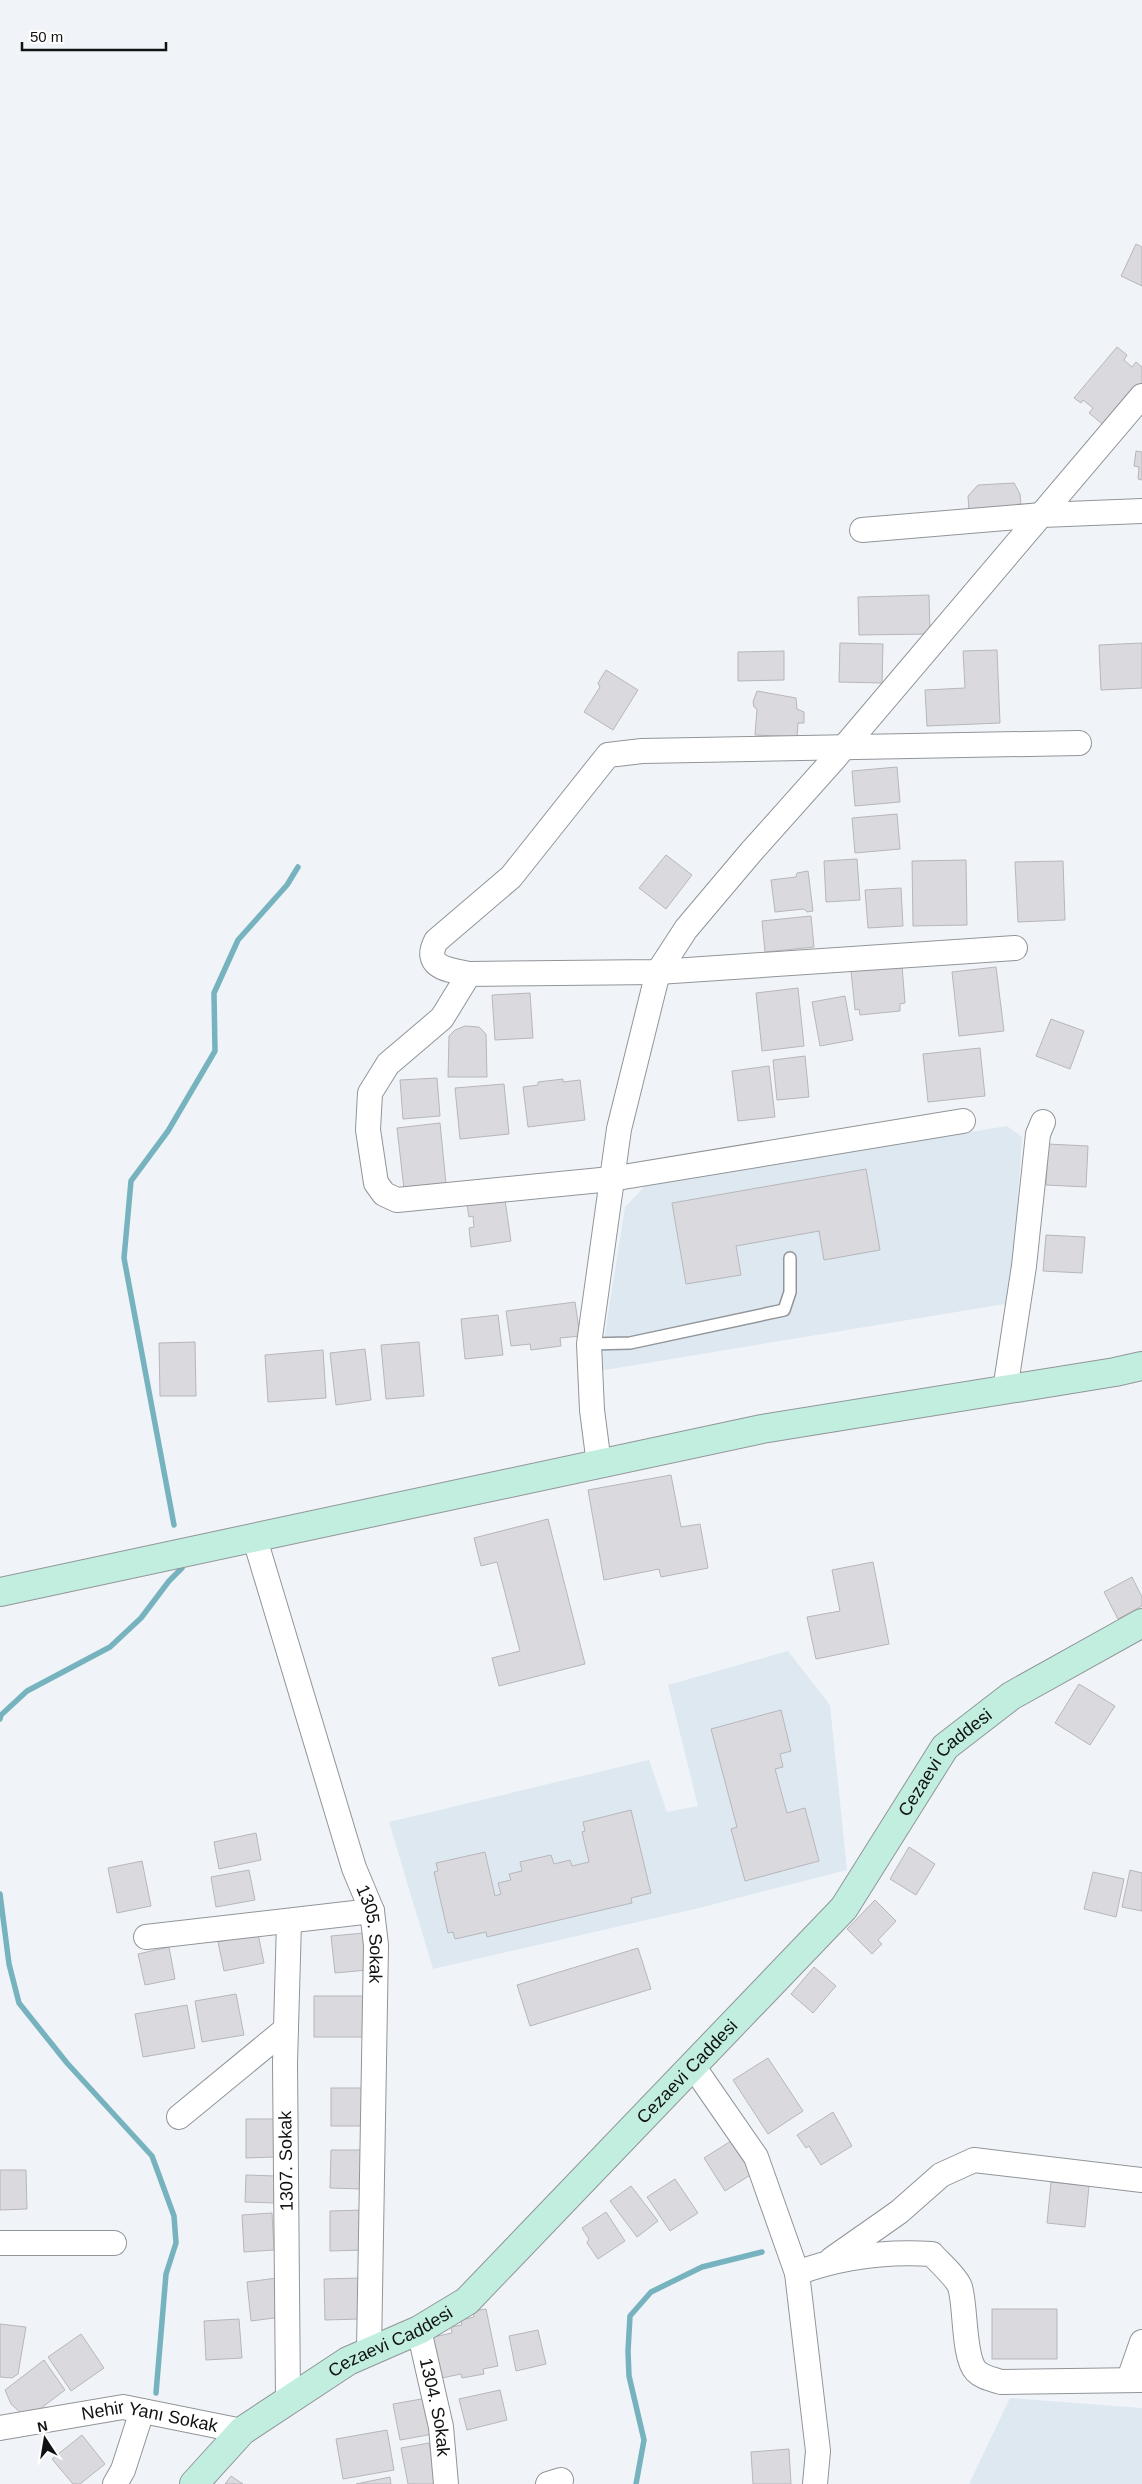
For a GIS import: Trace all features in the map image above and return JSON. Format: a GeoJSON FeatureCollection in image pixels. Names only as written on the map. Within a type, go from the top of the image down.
{"type":"FeatureCollection","features":[{"type":"Feature","properties":{"kind":"street"},"geometry":{"type":"LineString","coordinates":[[599,1464],[592,1410],[588,1344],[619,1129],[658,972],[686,929],[751,852],[844,748],[1142,396]]}},
{"type":"Feature","properties":{"kind":"street"},"geometry":{"type":"LineString","coordinates":[[862,530],[1042,515],[1142,512]]}},
{"type":"Feature","properties":{"kind":"street"},"geometry":{"type":"LineString","coordinates":[[1015,948],[658,972],[469,974],[442,968],[433,960],[431,951],[436,941],[512,877],[608,755],[642,751],[1079,743]]}},
{"type":"Feature","properties":{"kind":"street"},"geometry":{"type":"LineString","coordinates":[[469,974],[442,1018],[388,1064],[370,1092],[368,1130],[376,1183],[384,1194],[397,1200],[611,1179],[963,1121]]}},
{"type":"Feature","properties":{"kind":"street"},"geometry":{"type":"LineString","coordinates":[[1005,1390],[1024,1266],[1038,1134],[1043,1122]]}},
{"type":"Feature","properties":{"kind":"street"},"geometry":{"type":"LineString","coordinates":[[0,1592],[254,1536],[762,1429],[1115,1372],[1142,1366]]}},
{"type":"Feature","properties":{"kind":"street","name":"1305. Sokak"},"geometry":{"type":"LineString","coordinates":[[254,1536],[354,1868],[372,1911],[376,1945],[369,2351]]}},
{"type":"Feature","properties":{"kind":"street","name":"Cezaevi Caddesi"},"geometry":{"type":"LineString","coordinates":[[194,2484],[242,2431],[288,2400],[348,2361],[419,2330],[467,2301],[844,1908],[945,1747],[1011,1696],[1142,1623]]}},
{"type":"Feature","properties":{"kind":"street"},"geometry":{"type":"LineString","coordinates":[[146,1937],[372,1911]]}},
{"type":"Feature","properties":{"kind":"street","name":"1307. Sokak"},"geometry":{"type":"LineString","coordinates":[[288,2400],[286,2028],[289,1922]]}},
{"type":"Feature","properties":{"kind":"street"},"geometry":{"type":"LineString","coordinates":[[179,2117],[286,2028]]}},
{"type":"Feature","properties":{"kind":"street"},"geometry":{"type":"LineString","coordinates":[[693,2066],[756,2157],[797,2273],[818,2452],[815,2484]]}},
{"type":"Feature","properties":{"kind":"street"},"geometry":{"type":"LineString","coordinates":[[797,2273],[828,2261],[899,2212],[941,2175],[974,2160],[1142,2180]]}},
{"type":"Feature","properties":{"kind":"street"},"geometry":{"type":"LineString","coordinates":[[0,2243],[114,2243]]}},
{"type":"Feature","properties":{"kind":"street"},"geometry":{"type":"LineString","coordinates":[[828,2261],[904,2252],[932,2254],[960,2286],[963,2321],[975,2370],[984,2377],[1001,2382],[1135,2380],[1142,2342]]}},
{"type":"Feature","properties":{"kind":"street","name":"1304. Sokak"},"geometry":{"type":"LineString","coordinates":[[419,2330],[441,2427],[446,2484]]}},
{"type":"Feature","properties":{"kind":"street","name":"Nehir Yanı Sokak"},"geometry":{"type":"LineString","coordinates":[[0,2428],[123,2407],[242,2431]]}},
{"type":"Feature","properties":{"kind":"street"},"geometry":{"type":"LineString","coordinates":[[115,2484],[123,2470],[142,2410]]}},
{"type":"Feature","properties":{"kind":"lane"},"geometry":{"type":"LineString","coordinates":[[588,1344],[630,1342],[784,1310],[790,1292],[790,1258]]}},
{"type":"Feature","properties":{"kind":"shaded area"},"geometry":{"type":"Polygon","coordinates":[[[1007,1126],[1022,1137],[1011,1303],[599,1371],[625,1207],[645,1186],[1007,1126]]]}},
{"type":"Feature","properties":{"kind":"shaded area"},"geometry":{"type":"Polygon","coordinates":[[[788,1651],[830,1705],[847,1870],[699,1908],[433,1969],[389,1822],[649,1760],[667,1812],[698,1806],[668,1685],[788,1651]]]}},
{"type":"Feature","properties":{"kind":"shaded area"},"geometry":{"type":"Polygon","coordinates":[[[1010,2398],[1142,2408],[1142,2484],[969,2484],[1010,2398]]]}},
{"type":"Feature","properties":{"kind":"building"},"geometry":{"type":"Polygon","coordinates":[[[1136,244],[1142,247],[1142,286],[1121,276],[1136,244]]]}},
{"type":"Feature","properties":{"kind":"building"},"geometry":{"type":"Polygon","coordinates":[[[1117,347],[1127,355],[1124,360],[1132,367],[1136,362],[1142,367],[1142,383],[1106,427],[1089,413],[1093,408],[1083,400],[1081,403],[1074,398],[1117,347]]]}},
{"type":"Feature","properties":{"kind":"building"},"geometry":{"type":"Polygon","coordinates":[[[1136,451],[1142,452],[1142,480],[1138,479],[1139,467],[1134,466],[1136,451]]]}},
{"type":"Feature","properties":{"kind":"building"},"geometry":{"type":"Polygon","coordinates":[[[1014,483],[1020,494],[1021,507],[969,512],[968,496],[978,485],[1014,483]]]}},
{"type":"Feature","properties":{"kind":"building"},"geometry":{"type":"Polygon","coordinates":[[[929,595],[930,634],[859,635],[858,597],[929,595]]]}},
{"type":"Feature","properties":{"kind":"building"},"geometry":{"type":"Polygon","coordinates":[[[840,643],[883,644],[882,683],[839,682],[840,643]]]}},
{"type":"Feature","properties":{"kind":"building"},"geometry":{"type":"Polygon","coordinates":[[[1142,643],[1142,688],[1101,690],[1099,645],[1142,643]]]}},
{"type":"Feature","properties":{"kind":"building"},"geometry":{"type":"Polygon","coordinates":[[[997,650],[1000,723],[927,726],[925,690],[965,688],[963,651],[997,650]]]}},
{"type":"Feature","properties":{"kind":"building"},"geometry":{"type":"Polygon","coordinates":[[[784,651],[784,680],[738,681],[738,652],[784,651]]]}},
{"type":"Feature","properties":{"kind":"building"},"geometry":{"type":"Polygon","coordinates":[[[606,670],[638,690],[613,730],[584,712],[600,687],[598,683],[606,670]]]}},
{"type":"Feature","properties":{"kind":"building"},"geometry":{"type":"Polygon","coordinates":[[[757,691],[796,698],[797,709],[804,712],[804,723],[798,723],[797,737],[755,735],[757,709],[754,707],[753,702],[757,691]]]}},
{"type":"Feature","properties":{"kind":"building"},"geometry":{"type":"Polygon","coordinates":[[[897,767],[900,802],[855,806],[852,771],[897,767]]]}},
{"type":"Feature","properties":{"kind":"building"},"geometry":{"type":"Polygon","coordinates":[[[897,814],[900,849],[855,853],[852,818],[897,814]]]}},
{"type":"Feature","properties":{"kind":"building"},"geometry":{"type":"Polygon","coordinates":[[[666,855],[692,875],[666,909],[639,888],[666,855]]]}},
{"type":"Feature","properties":{"kind":"building"},"geometry":{"type":"Polygon","coordinates":[[[857,859],[860,900],[826,902],[824,861],[857,859]]]}},
{"type":"Feature","properties":{"kind":"building"},"geometry":{"type":"Polygon","coordinates":[[[966,860],[967,925],[913,926],[912,861],[966,860]]]}},
{"type":"Feature","properties":{"kind":"building"},"geometry":{"type":"Polygon","coordinates":[[[1063,861],[1065,920],[1018,922],[1015,862],[1063,861]]]}},
{"type":"Feature","properties":{"kind":"building"},"geometry":{"type":"Polygon","coordinates":[[[808,871],[813,911],[807,912],[804,909],[775,912],[771,880],[796,877],[797,873],[808,871]]]}},
{"type":"Feature","properties":{"kind":"building"},"geometry":{"type":"Polygon","coordinates":[[[901,888],[903,926],[868,928],[865,890],[901,888]]]}},
{"type":"Feature","properties":{"kind":"building"},"geometry":{"type":"Polygon","coordinates":[[[811,916],[814,947],[765,952],[762,921],[811,916]]]}},
{"type":"Feature","properties":{"kind":"building"},"geometry":{"type":"Polygon","coordinates":[[[902,966],[905,1003],[900,1004],[900,1011],[860,1015],[859,1009],[855,1010],[851,971],[902,966]]]}},
{"type":"Feature","properties":{"kind":"building"},"geometry":{"type":"Polygon","coordinates":[[[996,967],[1004,1031],[959,1036],[952,972],[996,967]]]}},
{"type":"Feature","properties":{"kind":"building"},"geometry":{"type":"Polygon","coordinates":[[[798,988],[804,1046],[762,1051],[756,993],[798,988]]]}},
{"type":"Feature","properties":{"kind":"building"},"geometry":{"type":"Polygon","coordinates":[[[530,993],[533,1038],[495,1040],[492,995],[530,993]]]}},
{"type":"Feature","properties":{"kind":"building"},"geometry":{"type":"Polygon","coordinates":[[[845,996],[853,1040],[820,1046],[812,1002],[845,996]]]}},
{"type":"Feature","properties":{"kind":"building"},"geometry":{"type":"Polygon","coordinates":[[[1051,1019],[1084,1031],[1070,1069],[1036,1056],[1051,1019]]]}},
{"type":"Feature","properties":{"kind":"building"},"geometry":{"type":"Polygon","coordinates":[[[465,1026],[479,1027],[486,1034],[487,1077],[448,1077],[449,1036],[455,1030],[465,1026]]]}},
{"type":"Feature","properties":{"kind":"building"},"geometry":{"type":"Polygon","coordinates":[[[980,1048],[985,1096],[928,1102],[923,1054],[980,1048]]]}},
{"type":"Feature","properties":{"kind":"building"},"geometry":{"type":"Polygon","coordinates":[[[805,1056],[809,1097],[777,1100],[773,1060],[805,1056]]]}},
{"type":"Feature","properties":{"kind":"building"},"geometry":{"type":"Polygon","coordinates":[[[769,1066],[775,1117],[738,1121],[732,1071],[769,1066]]]}},
{"type":"Feature","properties":{"kind":"building"},"geometry":{"type":"Polygon","coordinates":[[[437,1078],[440,1116],[403,1119],[400,1080],[437,1078]]]}},
{"type":"Feature","properties":{"kind":"building"},"geometry":{"type":"Polygon","coordinates":[[[563,1079],[563,1082],[580,1080],[585,1120],[528,1127],[523,1087],[538,1085],[538,1082],[563,1079]]]}},
{"type":"Feature","properties":{"kind":"building"},"geometry":{"type":"Polygon","coordinates":[[[504,1084],[509,1134],[460,1139],[455,1088],[504,1084]]]}},
{"type":"Feature","properties":{"kind":"building"},"geometry":{"type":"Polygon","coordinates":[[[440,1123],[446,1184],[404,1189],[397,1128],[440,1123]]]}},
{"type":"Feature","properties":{"kind":"building"},"geometry":{"type":"Polygon","coordinates":[[[1048,1144],[1088,1146],[1086,1187],[1046,1185],[1048,1144]]]}},
{"type":"Feature","properties":{"kind":"building"},"geometry":{"type":"Polygon","coordinates":[[[866,1169],[880,1250],[824,1260],[819,1231],[736,1246],[741,1275],[686,1284],[672,1203],[866,1169]]]}},
{"type":"Feature","properties":{"kind":"building"},"geometry":{"type":"Polygon","coordinates":[[[505,1200],[511,1241],[471,1247],[469,1228],[474,1227],[473,1216],[469,1217],[467,1205],[505,1200]]]}},
{"type":"Feature","properties":{"kind":"building"},"geometry":{"type":"Polygon","coordinates":[[[1046,1235],[1085,1237],[1082,1273],[1043,1271],[1046,1235]]]}},
{"type":"Feature","properties":{"kind":"building"},"geometry":{"type":"Polygon","coordinates":[[[575,1302],[580,1336],[560,1338],[561,1346],[531,1350],[530,1344],[511,1346],[506,1311],[575,1302]]]}},
{"type":"Feature","properties":{"kind":"building"},"geometry":{"type":"Polygon","coordinates":[[[498,1315],[503,1355],[465,1359],[461,1319],[498,1315]]]}},
{"type":"Feature","properties":{"kind":"building"},"geometry":{"type":"Polygon","coordinates":[[[195,1342],[196,1396],[160,1396],[159,1343],[195,1342]]]}},
{"type":"Feature","properties":{"kind":"building"},"geometry":{"type":"Polygon","coordinates":[[[419,1342],[424,1396],[386,1399],[381,1345],[419,1342]]]}},
{"type":"Feature","properties":{"kind":"building"},"geometry":{"type":"Polygon","coordinates":[[[365,1349],[371,1400],[336,1405],[330,1353],[365,1349]]]}},
{"type":"Feature","properties":{"kind":"building"},"geometry":{"type":"Polygon","coordinates":[[[323,1350],[326,1398],[268,1402],[265,1355],[323,1350]]]}},
{"type":"Feature","properties":{"kind":"building"},"geometry":{"type":"Polygon","coordinates":[[[671,1475],[681,1527],[700,1524],[708,1568],[661,1577],[659,1569],[604,1580],[588,1490],[671,1475]]]}},
{"type":"Feature","properties":{"kind":"building"},"geometry":{"type":"Polygon","coordinates":[[[548,1519],[585,1664],[499,1686],[492,1658],[520,1651],[497,1562],[481,1566],[474,1538],[548,1519]]]}},
{"type":"Feature","properties":{"kind":"building"},"geometry":{"type":"Polygon","coordinates":[[[873,1562],[889,1644],[816,1659],[807,1617],[840,1611],[832,1570],[873,1562]]]}},
{"type":"Feature","properties":{"kind":"building"},"geometry":{"type":"Polygon","coordinates":[[[1132,1577],[1142,1597],[1142,1606],[1118,1619],[1104,1592],[1132,1577]]]}},
{"type":"Feature","properties":{"kind":"building"},"geometry":{"type":"Polygon","coordinates":[[[1079,1684],[1115,1706],[1090,1745],[1055,1723],[1079,1684]]]}},
{"type":"Feature","properties":{"kind":"building"},"geometry":{"type":"Polygon","coordinates":[[[781,1710],[791,1751],[780,1754],[783,1767],[775,1769],[787,1813],[805,1808],[819,1861],[745,1881],[731,1829],[737,1827],[711,1729],[781,1710]]]}},
{"type":"Feature","properties":{"kind":"building"},"geometry":{"type":"Polygon","coordinates":[[[631,1810],[651,1893],[631,1898],[632,1903],[487,1937],[486,1932],[455,1939],[453,1932],[448,1933],[434,1872],[438,1871],[436,1863],[485,1852],[495,1896],[501,1894],[498,1883],[511,1880],[509,1874],[522,1871],[520,1862],[551,1855],[554,1864],[570,1860],[572,1866],[589,1862],[582,1832],[585,1831],[583,1822],[631,1810]]]}},
{"type":"Feature","properties":{"kind":"building"},"geometry":{"type":"Polygon","coordinates":[[[256,1833],[261,1860],[219,1869],[214,1842],[256,1833]]]}},
{"type":"Feature","properties":{"kind":"building"},"geometry":{"type":"Polygon","coordinates":[[[909,1847],[935,1864],[916,1895],[890,1879],[909,1847]]]}},
{"type":"Feature","properties":{"kind":"building"},"geometry":{"type":"Polygon","coordinates":[[[142,1861],[151,1906],[117,1913],[108,1868],[142,1861]]]}},
{"type":"Feature","properties":{"kind":"building"},"geometry":{"type":"Polygon","coordinates":[[[249,1870],[255,1900],[216,1907],[211,1877],[249,1870]]]}},
{"type":"Feature","properties":{"kind":"building"},"geometry":{"type":"Polygon","coordinates":[[[1130,1870],[1142,1873],[1142,1911],[1122,1907],[1130,1870]]]}},
{"type":"Feature","properties":{"kind":"building"},"geometry":{"type":"Polygon","coordinates":[[[1093,1872],[1124,1879],[1116,1917],[1084,1909],[1093,1872]]]}},
{"type":"Feature","properties":{"kind":"building"},"geometry":{"type":"Polygon","coordinates":[[[875,1900],[896,1921],[878,1940],[882,1944],[872,1954],[847,1929],[875,1900]]]}},
{"type":"Feature","properties":{"kind":"building"},"geometry":{"type":"Polygon","coordinates":[[[364,1933],[368,1970],[335,1973],[331,1936],[364,1933]]]}},
{"type":"Feature","properties":{"kind":"building"},"geometry":{"type":"Polygon","coordinates":[[[258,1934],[264,1963],[224,1971],[218,1942],[258,1934]]]}},
{"type":"Feature","properties":{"kind":"building"},"geometry":{"type":"Polygon","coordinates":[[[169,1947],[175,1979],[145,1985],[138,1954],[169,1947]]]}},
{"type":"Feature","properties":{"kind":"building"},"geometry":{"type":"Polygon","coordinates":[[[638,1948],[651,1989],[530,2026],[517,1985],[638,1948]]]}},
{"type":"Feature","properties":{"kind":"building"},"geometry":{"type":"Polygon","coordinates":[[[814,1967],[836,1986],[813,2013],[791,1994],[814,1967]]]}},
{"type":"Feature","properties":{"kind":"building"},"geometry":{"type":"Polygon","coordinates":[[[236,1994],[244,2035],[202,2042],[195,2001],[236,1994]]]}},
{"type":"Feature","properties":{"kind":"building"},"geometry":{"type":"Polygon","coordinates":[[[314,1996],[367,1996],[367,2037],[314,2037],[314,1996]]]}},
{"type":"Feature","properties":{"kind":"building"},"geometry":{"type":"Polygon","coordinates":[[[187,2005],[195,2048],[143,2057],[135,2014],[187,2005]]]}},
{"type":"Feature","properties":{"kind":"building"},"geometry":{"type":"Polygon","coordinates":[[[768,2058],[803,2111],[768,2134],[733,2080],[768,2058]]]}},
{"type":"Feature","properties":{"kind":"building"},"geometry":{"type":"Polygon","coordinates":[[[331,2088],[363,2088],[363,2126],[331,2126],[331,2088]]]}},
{"type":"Feature","properties":{"kind":"building"},"geometry":{"type":"Polygon","coordinates":[[[833,2112],[852,2146],[821,2165],[809,2146],[806,2148],[797,2135],[833,2112]]]}},
{"type":"Feature","properties":{"kind":"building"},"geometry":{"type":"Polygon","coordinates":[[[246,2119],[274,2119],[275,2157],[246,2158],[246,2119]]]}},
{"type":"Feature","properties":{"kind":"building"},"geometry":{"type":"Polygon","coordinates":[[[731,2141],[752,2174],[725,2191],[704,2158],[731,2141]]]}},
{"type":"Feature","properties":{"kind":"building"},"geometry":{"type":"Polygon","coordinates":[[[331,2150],[363,2150],[362,2189],[330,2188],[331,2150]]]}},
{"type":"Feature","properties":{"kind":"building"},"geometry":{"type":"Polygon","coordinates":[[[0,2170],[26,2170],[27,2209],[0,2210],[0,2170]]]}},
{"type":"Feature","properties":{"kind":"building"},"geometry":{"type":"Polygon","coordinates":[[[246,2175],[275,2176],[274,2203],[245,2202],[246,2175]]]}},
{"type":"Feature","properties":{"kind":"building"},"geometry":{"type":"Polygon","coordinates":[[[675,2179],[698,2213],[670,2231],[647,2197],[675,2179]]]}},
{"type":"Feature","properties":{"kind":"building"},"geometry":{"type":"Polygon","coordinates":[[[1051,2182],[1089,2186],[1085,2227],[1047,2223],[1051,2182]]]}},
{"type":"Feature","properties":{"kind":"building"},"geometry":{"type":"Polygon","coordinates":[[[631,2186],[658,2221],[637,2237],[610,2201],[631,2186]]]}},
{"type":"Feature","properties":{"kind":"building"},"geometry":{"type":"Polygon","coordinates":[[[364,2210],[364,2250],[330,2251],[330,2211],[364,2210]]]}},
{"type":"Feature","properties":{"kind":"building"},"geometry":{"type":"Polygon","coordinates":[[[606,2212],[625,2241],[598,2259],[587,2243],[589,2239],[582,2228],[606,2212]]]}},
{"type":"Feature","properties":{"kind":"building"},"geometry":{"type":"Polygon","coordinates":[[[272,2213],[274,2250],[244,2252],[242,2215],[272,2213]]]}},
{"type":"Feature","properties":{"kind":"building"},"geometry":{"type":"Polygon","coordinates":[[[277,2278],[282,2317],[251,2321],[247,2282],[277,2278]]]}},
{"type":"Feature","properties":{"kind":"building"},"geometry":{"type":"Polygon","coordinates":[[[360,2278],[361,2319],[325,2320],[324,2279],[360,2278]]]}},
{"type":"Feature","properties":{"kind":"building"},"geometry":{"type":"Polygon","coordinates":[[[486,2309],[498,2366],[483,2369],[484,2374],[462,2378],[461,2374],[442,2378],[433,2337],[452,2333],[451,2327],[462,2325],[461,2320],[474,2317],[473,2311],[486,2309]]]}},
{"type":"Feature","properties":{"kind":"building"},"geometry":{"type":"Polygon","coordinates":[[[992,2309],[1057,2309],[1057,2359],[992,2359],[992,2309]]]}},
{"type":"Feature","properties":{"kind":"building"},"geometry":{"type":"Polygon","coordinates":[[[239,2319],[242,2358],[206,2360],[204,2321],[239,2319]]]}},
{"type":"Feature","properties":{"kind":"building"},"geometry":{"type":"Polygon","coordinates":[[[0,2324],[26,2327],[18,2374],[12,2378],[0,2377],[0,2324]]]}},
{"type":"Feature","properties":{"kind":"building"},"geometry":{"type":"Polygon","coordinates":[[[538,2330],[546,2364],[516,2371],[509,2336],[538,2330]]]}},
{"type":"Feature","properties":{"kind":"building"},"geometry":{"type":"Polygon","coordinates":[[[81,2334],[104,2368],[71,2391],[48,2357],[81,2334]]]}},
{"type":"Feature","properties":{"kind":"building"},"geometry":{"type":"Polygon","coordinates":[[[44,2360],[65,2390],[32,2415],[21,2413],[11,2404],[5,2390],[44,2360]]]}},
{"type":"Feature","properties":{"kind":"building"},"geometry":{"type":"Polygon","coordinates":[[[500,2390],[507,2420],[467,2430],[459,2399],[500,2390]]]}},
{"type":"Feature","properties":{"kind":"building"},"geometry":{"type":"Polygon","coordinates":[[[427,2398],[433,2434],[400,2440],[393,2404],[427,2398]]]}},
{"type":"Feature","properties":{"kind":"building"},"geometry":{"type":"Polygon","coordinates":[[[387,2430],[394,2470],[343,2479],[336,2439],[387,2430]]]}},
{"type":"Feature","properties":{"kind":"building"},"geometry":{"type":"Polygon","coordinates":[[[82,2435],[105,2464],[80,2484],[73,2484],[52,2459],[82,2435]]]}},
{"type":"Feature","properties":{"kind":"building"},"geometry":{"type":"Polygon","coordinates":[[[429,2443],[436,2484],[408,2484],[401,2448],[429,2443]]]}},
{"type":"Feature","properties":{"kind":"building"},"geometry":{"type":"Polygon","coordinates":[[[789,2449],[791,2484],[753,2484],[751,2452],[789,2449]]]}},
{"type":"Feature","properties":{"kind":"building"},"geometry":{"type":"Polygon","coordinates":[[[231,2476],[243,2484],[225,2484],[231,2476]]]}},
{"type":"Feature","properties":{"kind":"building"},"geometry":{"type":"Polygon","coordinates":[[[390,2477],[391,2484],[356,2484],[390,2477]]]}},
{"type":"Feature","properties":{"kind":"waterway"},"geometry":{"type":"LineString","coordinates":[[174,1525],[124,1258],[131,1181],[168,1131],[215,1051],[214,993],[238,940],[287,885],[298,867]]}},
{"type":"Feature","properties":{"kind":"waterway"},"geometry":{"type":"LineString","coordinates":[[0,1719],[1,1715],[27,1691],[110,1647],[141,1618],[169,1581],[182,1568]]}},
{"type":"Feature","properties":{"kind":"waterway"},"geometry":{"type":"LineString","coordinates":[[0,1894],[9,1964],[19,2003],[67,2063],[152,2156],[174,2216],[176,2243],[166,2274],[156,2393]]}},
{"type":"Feature","properties":{"kind":"waterway"},"geometry":{"type":"LineString","coordinates":[[636,2484],[644,2440],[629,2376],[630,2316],[651,2292],[702,2267],[762,2252]]}}]}
